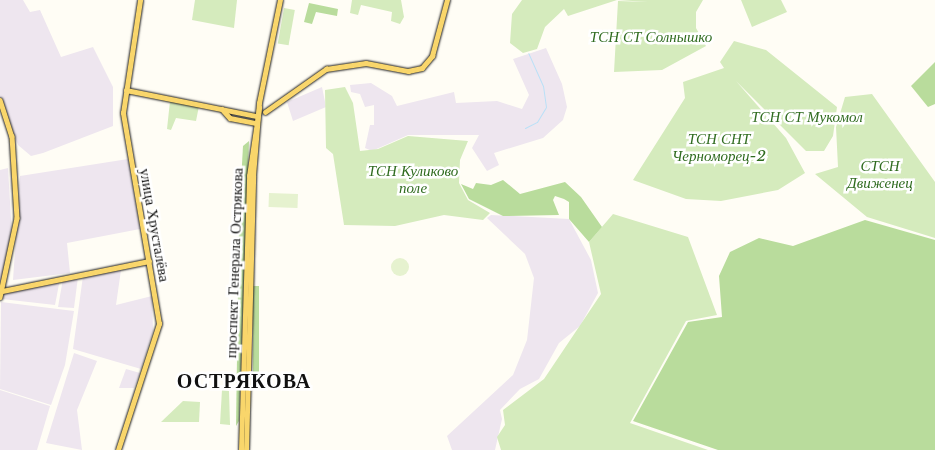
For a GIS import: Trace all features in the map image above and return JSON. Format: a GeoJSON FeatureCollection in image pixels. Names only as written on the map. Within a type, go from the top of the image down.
{"type":"FeatureCollection","features":[{"type":"Feature","properties":{"kind":"main road","name":"улица Хрусталёва"},"geometry":{"type":"LineString","coordinates":[[118,450],[158,332],[149,261],[124,118],[126,90],[140,0]]}},
{"type":"Feature","properties":{"kind":"main road","name":"проспект Генерала Острякова"},"geometry":{"type":"LineString","coordinates":[[246,450],[259,107],[280,0]]}},
{"type":"Feature","properties":{"kind":"main road"},"geometry":{"type":"LineString","coordinates":[[230,118],[260,117],[272,106],[326,69],[366,63],[412,71],[426,64],[447,0]]}},
{"type":"Feature","properties":{"kind":"main road"},"geometry":{"type":"LineString","coordinates":[[126,90],[260,117]]}},
{"type":"Feature","properties":{"kind":"main road"},"geometry":{"type":"LineString","coordinates":[[0,100],[12,136],[17,209],[4,290],[0,297]]}},
{"type":"Feature","properties":{"kind":"main road"},"geometry":{"type":"LineString","coordinates":[[245,114],[259,107],[272,106]]}},
{"type":"Feature","properties":{"kind":"main road"},"geometry":{"type":"LineString","coordinates":[[222,109],[230,118]]}},
{"type":"Feature","properties":{"kind":"main road"},"geometry":{"type":"LineString","coordinates":[[230,118],[232,111]]}},
{"type":"Feature","properties":{"kind":"main road","name":"проспект Генерала Острякова"},"geometry":{"type":"LineString","coordinates":[[241,450],[249,176],[260,117]]}},
{"type":"Feature","properties":{"kind":"main road"},"geometry":{"type":"LineString","coordinates":[[4,290],[149,261]]}},
{"type":"Feature","properties":{"kind":"shaded area"},"geometry":{"type":"Polygon","coordinates":[[[0,0],[23,0],[30,12],[40,10],[61,57],[93,47],[113,87],[113,126],[31,156],[18,145],[0,96],[0,0]]]}},
{"type":"Feature","properties":{"kind":"shaded area"},"geometry":{"type":"Polygon","coordinates":[[[546,48],[562,84],[567,107],[563,120],[543,138],[494,153],[499,165],[487,171],[472,148],[479,135],[408,135],[372,151],[365,148],[370,125],[374,125],[374,105],[365,107],[360,94],[351,92],[350,85],[371,83],[392,96],[397,106],[454,92],[456,103],[497,101],[522,109],[529,95],[513,59],[546,48]]]}},
{"type":"Feature","properties":{"kind":"shaded area"},"geometry":{"type":"Polygon","coordinates":[[[322,87],[326,107],[293,121],[287,102],[322,87]]]}},
{"type":"Feature","properties":{"kind":"shaded area"},"geometry":{"type":"Polygon","coordinates":[[[128,159],[140,229],[67,243],[70,273],[13,280],[20,176],[128,159]]]}},
{"type":"Feature","properties":{"kind":"shaded area"},"geometry":{"type":"Polygon","coordinates":[[[8,168],[12,236],[0,284],[0,170],[8,168]]]}},
{"type":"Feature","properties":{"kind":"shaded area"},"geometry":{"type":"Polygon","coordinates":[[[491,215],[569,219],[591,260],[598,293],[580,326],[559,343],[539,379],[520,389],[500,410],[502,419],[495,450],[452,450],[447,436],[513,375],[527,340],[534,278],[525,254],[487,218],[491,215]]]}},
{"type":"Feature","properties":{"kind":"shaded area"},"geometry":{"type":"Polygon","coordinates":[[[121,270],[116,305],[152,296],[153,331],[141,369],[73,349],[83,276],[121,270]]]}},
{"type":"Feature","properties":{"kind":"shaded area"},"geometry":{"type":"Polygon","coordinates":[[[78,277],[74,308],[58,307],[63,279],[78,277]]]}},
{"type":"Feature","properties":{"kind":"shaded area"},"geometry":{"type":"Polygon","coordinates":[[[60,279],[55,305],[2,299],[5,291],[60,279]]]}},
{"type":"Feature","properties":{"kind":"shaded area"},"geometry":{"type":"Polygon","coordinates":[[[1,302],[74,311],[65,365],[51,405],[0,389],[1,302]]]}},
{"type":"Feature","properties":{"kind":"shaded area"},"geometry":{"type":"Polygon","coordinates":[[[74,353],[97,361],[77,410],[82,450],[46,443],[74,353]]]}},
{"type":"Feature","properties":{"kind":"shaded area"},"geometry":{"type":"Polygon","coordinates":[[[126,369],[140,373],[134,388],[119,388],[126,369]]]}},
{"type":"Feature","properties":{"kind":"shaded area"},"geometry":{"type":"Polygon","coordinates":[[[0,390],[50,406],[37,450],[0,450],[0,390]]]}},
{"type":"Feature","properties":{"kind":"green space"},"geometry":{"type":"Polygon","coordinates":[[[195,0],[237,0],[234,28],[192,20],[195,0]]]}},
{"type":"Feature","properties":{"kind":"green space"},"geometry":{"type":"Polygon","coordinates":[[[352,0],[401,0],[404,17],[400,24],[391,21],[392,12],[361,5],[358,15],[350,13],[352,0]]]}},
{"type":"Feature","properties":{"kind":"green space"},"geometry":{"type":"Polygon","coordinates":[[[522,0],[617,0],[568,16],[564,9],[545,27],[537,49],[523,53],[510,43],[512,14],[522,0]]]}},
{"type":"Feature","properties":{"kind":"green space","name":"ТСН СТ Солнышко"},"geometry":{"type":"Polygon","coordinates":[[[617,0],[703,0],[696,12],[696,28],[706,46],[662,70],[614,72],[618,1],[648,2],[617,0]]]}},
{"type":"Feature","properties":{"kind":"green space","name":"ТСН СТ Солнышко"},"geometry":{"type":"Polygon","coordinates":[[[741,0],[781,0],[787,12],[752,27],[741,0]]]}},
{"type":"Feature","properties":{"kind":"green space"},"geometry":{"type":"Polygon","coordinates":[[[309,3],[338,9],[337,16],[316,12],[312,24],[304,22],[309,3]]]}},
{"type":"Feature","properties":{"kind":"green space"},"geometry":{"type":"Polygon","coordinates":[[[284,8],[295,10],[289,45],[278,43],[284,8]]]}},
{"type":"Feature","properties":{"kind":"green space","name":"ТСН СНТ Черноморец-2"},"geometry":{"type":"Polygon","coordinates":[[[734,41],[766,50],[837,107],[833,136],[824,151],[806,151],[736,81],[786,138],[805,173],[778,190],[721,201],[686,199],[633,180],[685,98],[683,82],[724,68],[720,62],[734,41]]]}},
{"type":"Feature","properties":{"kind":"green space"},"geometry":{"type":"Polygon","coordinates":[[[935,62],[935,104],[928,107],[911,86],[935,62]]]}},
{"type":"Feature","properties":{"kind":"green space","name":"ТСН Куликово поле"},"geometry":{"type":"Polygon","coordinates":[[[345,87],[353,103],[360,151],[378,149],[408,136],[468,141],[460,160],[459,183],[468,200],[490,213],[483,220],[444,215],[395,226],[344,225],[333,154],[326,148],[325,90],[345,87]]]}},
{"type":"Feature","properties":{"kind":"green space","name":"СТСН Движенец"},"geometry":{"type":"Polygon","coordinates":[[[872,94],[935,182],[935,238],[867,217],[815,174],[838,167],[836,127],[845,97],[872,94]]]}},
{"type":"Feature","properties":{"kind":"green space"},"geometry":{"type":"Polygon","coordinates":[[[170,101],[199,106],[196,121],[176,118],[171,130],[167,129],[170,101]]]}},
{"type":"Feature","properties":{"kind":"green space"},"geometry":{"type":"Polygon","coordinates":[[[249,141],[239,421],[236,426],[239,218],[243,146],[249,141]]]}},
{"type":"Feature","properties":{"kind":"green space"},"geometry":{"type":"Polygon","coordinates":[[[503,180],[520,194],[565,182],[581,197],[602,227],[589,242],[569,219],[569,202],[555,196],[553,200],[559,215],[503,216],[469,199],[461,184],[473,189],[476,183],[491,185],[503,180]]]}},
{"type":"Feature","properties":{"kind":"green space"},"geometry":{"type":"Polygon","coordinates":[[[269,193],[298,194],[297,208],[269,207],[269,193]]]}},
{"type":"Feature","properties":{"kind":"green space"},"geometry":{"type":"Polygon","coordinates":[[[613,214],[688,237],[717,315],[686,321],[630,423],[708,450],[501,450],[497,437],[505,425],[503,410],[544,379],[601,294],[589,242],[613,214]]]}},
{"type":"Feature","properties":{"kind":"green space"},"geometry":{"type":"Polygon","coordinates":[[[865,220],[935,240],[935,450],[718,450],[633,421],[688,322],[722,317],[719,276],[730,252],[759,238],[793,246],[865,220]]]}},
{"type":"Feature","properties":{"kind":"green space"},"geometry":{"type":"Polygon","coordinates":[[[400,258],[406,261],[409,267],[406,273],[400,276],[394,273],[391,267],[394,261],[400,258]]]}},
{"type":"Feature","properties":{"kind":"green space"},"geometry":{"type":"Polygon","coordinates":[[[253,286],[259,286],[259,387],[253,387],[253,286]]]}},
{"type":"Feature","properties":{"kind":"green space"},"geometry":{"type":"Polygon","coordinates":[[[222,390],[229,391],[230,425],[220,424],[222,390]]]}},
{"type":"Feature","properties":{"kind":"green space"},"geometry":{"type":"Polygon","coordinates":[[[183,401],[200,402],[199,422],[161,422],[183,401]]]}},
{"type":"Feature","properties":{"kind":"waterway"},"geometry":{"type":"LineString","coordinates":[[525,128],[537,122],[546,107],[543,86],[528,53]]}},
{"type":"Feature","properties":{"kind":"district","name":"ОСТРЯКОВА"},"geometry":{"type":"Point","coordinates":[244,381]}},
{"type":"Feature","properties":{"kind":"park label","name":"ТСН СТ Мукомол"},"geometry":{"type":"Point","coordinates":[807,117]}}]}
